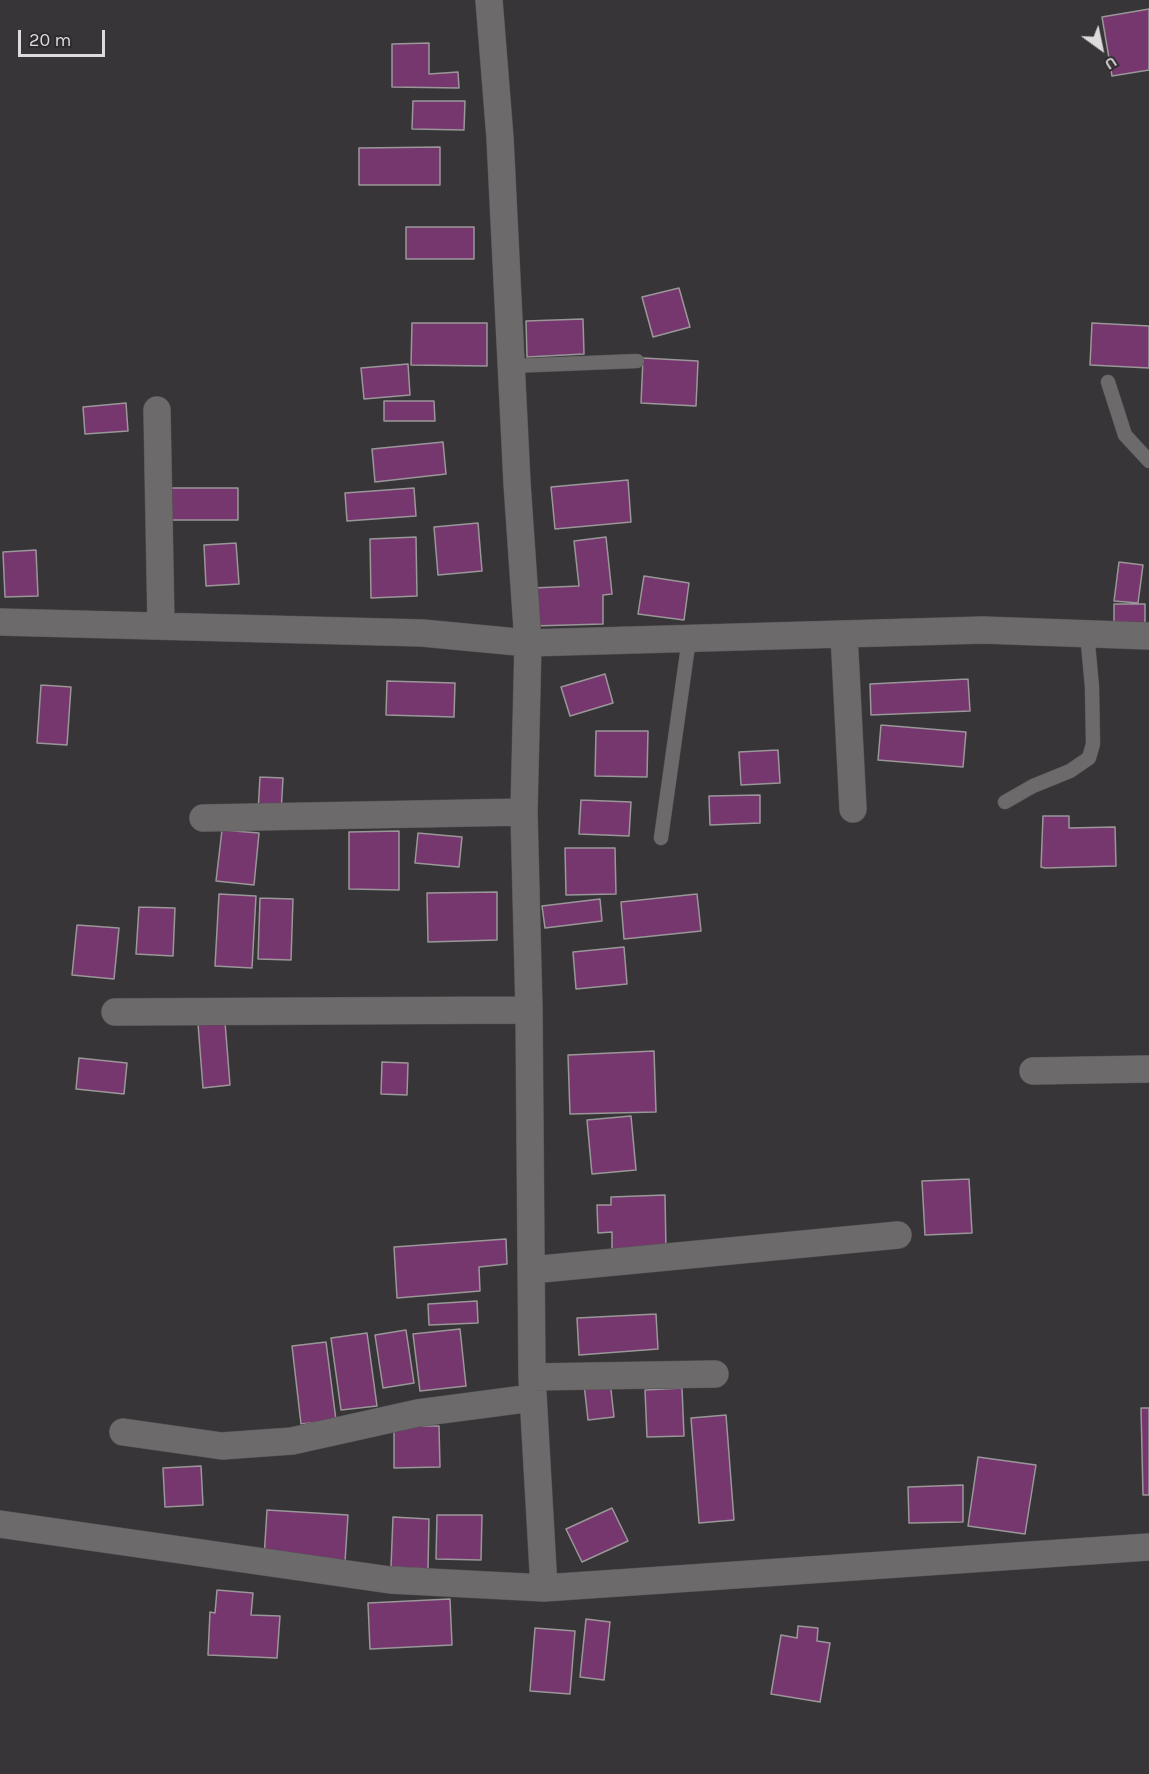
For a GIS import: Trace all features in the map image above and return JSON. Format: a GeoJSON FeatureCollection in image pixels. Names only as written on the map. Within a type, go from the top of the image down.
{"type":"FeatureCollection","features":[{"type":"Feature","properties":{"kind":"street"},"geometry":{"type":"LineString","coordinates":[[489,0],[500,138],[517,483],[528,643],[524,812],[529,1010],[532,1388],[543,1588]]}},
{"type":"Feature","properties":{"kind":"street"},"geometry":{"type":"LineString","coordinates":[[157,410],[160,625]]}},
{"type":"Feature","properties":{"kind":"street"},"geometry":{"type":"LineString","coordinates":[[0,622],[422,633],[528,643],[983,630],[1149,636]]}},
{"type":"Feature","properties":{"kind":"street"},"geometry":{"type":"LineString","coordinates":[[844,634],[854,809]]}},
{"type":"Feature","properties":{"kind":"street"},"geometry":{"type":"LineString","coordinates":[[202,818],[524,812]]}},
{"type":"Feature","properties":{"kind":"street"},"geometry":{"type":"LineString","coordinates":[[115,1012],[529,1010]]}},
{"type":"Feature","properties":{"kind":"street"},"geometry":{"type":"LineString","coordinates":[[1033,1071],[1149,1069]]}},
{"type":"Feature","properties":{"kind":"street"},"geometry":{"type":"LineString","coordinates":[[531,1270],[898,1234]]}},
{"type":"Feature","properties":{"kind":"street"},"geometry":{"type":"LineString","coordinates":[[123,1432],[222,1446],[292,1441],[532,1388],[715,1374]]}},
{"type":"Feature","properties":{"kind":"street"},"geometry":{"type":"LineString","coordinates":[[0,1524],[390,1580],[543,1588],[1149,1547]]}},
{"type":"Feature","properties":{"kind":"lane"},"geometry":{"type":"LineString","coordinates":[[511,366],[637,361]]}},
{"type":"Feature","properties":{"kind":"lane"},"geometry":{"type":"LineString","coordinates":[[1108,382],[1125,435],[1149,461]]}},
{"type":"Feature","properties":{"kind":"lane"},"geometry":{"type":"LineString","coordinates":[[1005,802],[1033,786],[1070,771],[1089,758],[1093,744],[1092,687],[1087,633]]}},
{"type":"Feature","properties":{"kind":"lane"},"geometry":{"type":"LineString","coordinates":[[661,838],[689,639]]}},
{"type":"Feature","properties":{"kind":"building"},"geometry":{"type":"Polygon","coordinates":[[[1149,9],[1149,70],[1112,76],[1102,17],[1149,9]]]}},
{"type":"Feature","properties":{"kind":"building"},"geometry":{"type":"Polygon","coordinates":[[[429,43],[429,74],[458,72],[459,88],[392,87],[392,44],[429,43]]]}},
{"type":"Feature","properties":{"kind":"building"},"geometry":{"type":"Polygon","coordinates":[[[413,101],[465,101],[464,130],[412,129],[413,101]]]}},
{"type":"Feature","properties":{"kind":"building"},"geometry":{"type":"Polygon","coordinates":[[[440,147],[440,185],[359,185],[359,148],[440,147]]]}},
{"type":"Feature","properties":{"kind":"building"},"geometry":{"type":"Polygon","coordinates":[[[406,227],[474,227],[474,259],[406,259],[406,227]]]}},
{"type":"Feature","properties":{"kind":"building"},"geometry":{"type":"Polygon","coordinates":[[[679,288],[690,327],[653,337],[642,297],[679,288]]]}},
{"type":"Feature","properties":{"kind":"building"},"geometry":{"type":"Polygon","coordinates":[[[583,319],[584,354],[527,357],[526,321],[583,319]]]}},
{"type":"Feature","properties":{"kind":"building"},"geometry":{"type":"Polygon","coordinates":[[[412,323],[487,323],[487,366],[411,365],[412,323]]]}},
{"type":"Feature","properties":{"kind":"building"},"geometry":{"type":"Polygon","coordinates":[[[1092,323],[1149,326],[1149,368],[1090,365],[1092,323]]]}},
{"type":"Feature","properties":{"kind":"building"},"geometry":{"type":"Polygon","coordinates":[[[643,358],[698,361],[696,406],[641,403],[643,358]]]}},
{"type":"Feature","properties":{"kind":"building"},"geometry":{"type":"Polygon","coordinates":[[[408,364],[410,395],[364,399],[361,368],[408,364]]]}},
{"type":"Feature","properties":{"kind":"building"},"geometry":{"type":"Polygon","coordinates":[[[384,401],[434,401],[435,421],[384,421],[384,401]]]}},
{"type":"Feature","properties":{"kind":"building"},"geometry":{"type":"Polygon","coordinates":[[[126,403],[128,431],[85,434],[83,407],[126,403]]]}},
{"type":"Feature","properties":{"kind":"building"},"geometry":{"type":"Polygon","coordinates":[[[443,442],[446,474],[375,482],[372,449],[443,442]]]}},
{"type":"Feature","properties":{"kind":"building"},"geometry":{"type":"Polygon","coordinates":[[[628,480],[631,522],[555,529],[551,487],[628,480]]]}},
{"type":"Feature","properties":{"kind":"building"},"geometry":{"type":"Polygon","coordinates":[[[162,488],[238,488],[238,520],[161,520],[162,488]]]}},
{"type":"Feature","properties":{"kind":"building"},"geometry":{"type":"Polygon","coordinates":[[[414,488],[416,516],[347,521],[345,493],[414,488]]]}},
{"type":"Feature","properties":{"kind":"building"},"geometry":{"type":"Polygon","coordinates":[[[478,523],[482,571],[438,575],[434,527],[478,523]]]}},
{"type":"Feature","properties":{"kind":"building"},"geometry":{"type":"Polygon","coordinates":[[[416,537],[417,596],[371,598],[370,539],[416,537]]]}},
{"type":"Feature","properties":{"kind":"building"},"geometry":{"type":"Polygon","coordinates":[[[606,537],[612,594],[603,595],[603,624],[533,626],[532,588],[579,586],[574,541],[606,537]]]}},
{"type":"Feature","properties":{"kind":"building"},"geometry":{"type":"Polygon","coordinates":[[[236,543],[239,584],[206,586],[204,545],[236,543]]]}},
{"type":"Feature","properties":{"kind":"building"},"geometry":{"type":"Polygon","coordinates":[[[36,550],[38,596],[5,597],[3,552],[36,550]]]}},
{"type":"Feature","properties":{"kind":"building"},"geometry":{"type":"Polygon","coordinates":[[[1119,562],[1143,565],[1138,603],[1114,601],[1119,562]]]}},
{"type":"Feature","properties":{"kind":"building"},"geometry":{"type":"Polygon","coordinates":[[[644,576],[689,583],[684,620],[638,614],[644,576]]]}},
{"type":"Feature","properties":{"kind":"building"},"geometry":{"type":"Polygon","coordinates":[[[1114,604],[1145,604],[1145,632],[1114,633],[1114,604]]]}},
{"type":"Feature","properties":{"kind":"building"},"geometry":{"type":"Polygon","coordinates":[[[605,674],[613,703],[570,716],[561,687],[605,674]]]}},
{"type":"Feature","properties":{"kind":"building"},"geometry":{"type":"Polygon","coordinates":[[[968,679],[970,711],[871,715],[870,684],[968,679]]]}},
{"type":"Feature","properties":{"kind":"building"},"geometry":{"type":"Polygon","coordinates":[[[387,681],[455,683],[454,717],[386,715],[387,681]]]}},
{"type":"Feature","properties":{"kind":"building"},"geometry":{"type":"Polygon","coordinates":[[[41,685],[71,687],[67,745],[37,743],[41,685]]]}},
{"type":"Feature","properties":{"kind":"building"},"geometry":{"type":"Polygon","coordinates":[[[881,725],[966,732],[963,767],[878,760],[881,725]]]}},
{"type":"Feature","properties":{"kind":"building"},"geometry":{"type":"Polygon","coordinates":[[[596,731],[648,731],[647,777],[595,776],[596,731]]]}},
{"type":"Feature","properties":{"kind":"building"},"geometry":{"type":"Polygon","coordinates":[[[778,750],[780,783],[741,785],[739,752],[778,750]]]}},
{"type":"Feature","properties":{"kind":"building"},"geometry":{"type":"Polygon","coordinates":[[[260,777],[283,778],[281,814],[258,812],[260,777]]]}},
{"type":"Feature","properties":{"kind":"building"},"geometry":{"type":"Polygon","coordinates":[[[760,795],[760,823],[710,825],[709,796],[760,795]]]}},
{"type":"Feature","properties":{"kind":"building"},"geometry":{"type":"Polygon","coordinates":[[[581,800],[631,802],[629,836],[579,834],[581,800]]]}},
{"type":"Feature","properties":{"kind":"building"},"geometry":{"type":"Polygon","coordinates":[[[1043,816],[1069,816],[1069,828],[1115,827],[1116,866],[1041,867],[1043,816]]]}},
{"type":"Feature","properties":{"kind":"building"},"geometry":{"type":"Polygon","coordinates":[[[222,830],[259,833],[254,885],[216,881],[222,830]]]}},
{"type":"Feature","properties":{"kind":"building"},"geometry":{"type":"Polygon","coordinates":[[[399,831],[399,890],[349,889],[349,832],[399,831]]]}},
{"type":"Feature","properties":{"kind":"building"},"geometry":{"type":"Polygon","coordinates":[[[418,833],[462,837],[459,867],[415,863],[418,833]]]}},
{"type":"Feature","properties":{"kind":"building"},"geometry":{"type":"Polygon","coordinates":[[[565,848],[615,848],[616,894],[566,895],[565,848]]]}},
{"type":"Feature","properties":{"kind":"building"},"geometry":{"type":"Polygon","coordinates":[[[497,892],[497,940],[428,942],[427,893],[497,892]]]}},
{"type":"Feature","properties":{"kind":"building"},"geometry":{"type":"Polygon","coordinates":[[[219,894],[256,896],[252,968],[215,966],[219,894]]]}},
{"type":"Feature","properties":{"kind":"building"},"geometry":{"type":"Polygon","coordinates":[[[697,894],[701,931],[624,939],[621,902],[697,894]]]}},
{"type":"Feature","properties":{"kind":"building"},"geometry":{"type":"Polygon","coordinates":[[[260,898],[293,899],[291,960],[258,959],[260,898]]]}},
{"type":"Feature","properties":{"kind":"building"},"geometry":{"type":"Polygon","coordinates":[[[600,899],[602,921],[545,928],[542,906],[600,899]]]}},
{"type":"Feature","properties":{"kind":"building"},"geometry":{"type":"Polygon","coordinates":[[[139,907],[175,908],[173,956],[136,954],[139,907]]]}},
{"type":"Feature","properties":{"kind":"building"},"geometry":{"type":"Polygon","coordinates":[[[77,925],[119,928],[114,979],[72,975],[77,925]]]}},
{"type":"Feature","properties":{"kind":"building"},"geometry":{"type":"Polygon","coordinates":[[[624,947],[627,984],[576,989],[573,952],[624,947]]]}},
{"type":"Feature","properties":{"kind":"building"},"geometry":{"type":"Polygon","coordinates":[[[225,1022],[230,1085],[203,1088],[198,1024],[225,1022]]]}},
{"type":"Feature","properties":{"kind":"building"},"geometry":{"type":"Polygon","coordinates":[[[654,1051],[656,1112],[570,1114],[568,1055],[654,1051]]]}},
{"type":"Feature","properties":{"kind":"building"},"geometry":{"type":"Polygon","coordinates":[[[79,1058],[127,1063],[124,1094],[76,1089],[79,1058]]]}},
{"type":"Feature","properties":{"kind":"building"},"geometry":{"type":"Polygon","coordinates":[[[382,1062],[408,1063],[407,1095],[381,1094],[382,1062]]]}},
{"type":"Feature","properties":{"kind":"building"},"geometry":{"type":"Polygon","coordinates":[[[631,1116],[636,1170],[592,1174],[587,1120],[631,1116]]]}},
{"type":"Feature","properties":{"kind":"building"},"geometry":{"type":"Polygon","coordinates":[[[969,1179],[972,1233],[925,1235],[922,1181],[969,1179]]]}},
{"type":"Feature","properties":{"kind":"building"},"geometry":{"type":"Polygon","coordinates":[[[665,1195],[666,1252],[612,1255],[612,1232],[598,1233],[597,1205],[611,1205],[611,1197],[665,1195]]]}},
{"type":"Feature","properties":{"kind":"building"},"geometry":{"type":"Polygon","coordinates":[[[506,1239],[507,1264],[479,1267],[480,1291],[397,1298],[394,1247],[506,1239]]]}},
{"type":"Feature","properties":{"kind":"building"},"geometry":{"type":"Polygon","coordinates":[[[477,1301],[478,1323],[429,1325],[428,1304],[477,1301]]]}},
{"type":"Feature","properties":{"kind":"building"},"geometry":{"type":"Polygon","coordinates":[[[656,1314],[658,1349],[579,1355],[577,1318],[656,1314]]]}},
{"type":"Feature","properties":{"kind":"building"},"geometry":{"type":"Polygon","coordinates":[[[460,1329],[466,1386],[420,1391],[413,1334],[460,1329]]]}},
{"type":"Feature","properties":{"kind":"building"},"geometry":{"type":"Polygon","coordinates":[[[406,1330],[414,1383],[383,1388],[375,1335],[406,1330]]]}},
{"type":"Feature","properties":{"kind":"building"},"geometry":{"type":"Polygon","coordinates":[[[367,1333],[377,1406],[341,1410],[331,1338],[367,1333]]]}},
{"type":"Feature","properties":{"kind":"building"},"geometry":{"type":"Polygon","coordinates":[[[326,1342],[336,1420],[301,1424],[292,1346],[326,1342]]]}},
{"type":"Feature","properties":{"kind":"building"},"geometry":{"type":"Polygon","coordinates":[[[610,1381],[614,1417],[588,1420],[584,1384],[610,1381]]]}},
{"type":"Feature","properties":{"kind":"building"},"geometry":{"type":"Polygon","coordinates":[[[682,1388],[684,1436],[647,1437],[645,1390],[682,1388]]]}},
{"type":"Feature","properties":{"kind":"building"},"geometry":{"type":"Polygon","coordinates":[[[1141,1408],[1149,1408],[1149,1495],[1143,1495],[1141,1408]]]}},
{"type":"Feature","properties":{"kind":"building"},"geometry":{"type":"Polygon","coordinates":[[[726,1415],[734,1520],[699,1523],[691,1418],[726,1415]]]}},
{"type":"Feature","properties":{"kind":"building"},"geometry":{"type":"Polygon","coordinates":[[[394,1426],[439,1426],[440,1467],[394,1468],[394,1426]]]}},
{"type":"Feature","properties":{"kind":"building"},"geometry":{"type":"Polygon","coordinates":[[[978,1457],[1036,1465],[1025,1534],[968,1526],[978,1457]]]}},
{"type":"Feature","properties":{"kind":"building"},"geometry":{"type":"Polygon","coordinates":[[[201,1466],[203,1505],[165,1507],[163,1468],[201,1466]]]}},
{"type":"Feature","properties":{"kind":"building"},"geometry":{"type":"Polygon","coordinates":[[[963,1485],[963,1522],[909,1523],[908,1487],[963,1485]]]}},
{"type":"Feature","properties":{"kind":"building"},"geometry":{"type":"Polygon","coordinates":[[[612,1508],[628,1541],[582,1562],[566,1529],[612,1508]]]}},
{"type":"Feature","properties":{"kind":"building"},"geometry":{"type":"Polygon","coordinates":[[[267,1510],[348,1515],[345,1562],[264,1558],[267,1510]]]}},
{"type":"Feature","properties":{"kind":"building"},"geometry":{"type":"Polygon","coordinates":[[[437,1515],[482,1515],[481,1560],[436,1559],[437,1515]]]}},
{"type":"Feature","properties":{"kind":"building"},"geometry":{"type":"Polygon","coordinates":[[[393,1517],[429,1519],[428,1569],[391,1567],[393,1517]]]}},
{"type":"Feature","properties":{"kind":"building"},"geometry":{"type":"Polygon","coordinates":[[[217,1590],[253,1593],[251,1615],[280,1616],[277,1658],[208,1655],[210,1612],[215,1613],[217,1590]]]}},
{"type":"Feature","properties":{"kind":"building"},"geometry":{"type":"Polygon","coordinates":[[[450,1599],[452,1645],[370,1649],[368,1603],[450,1599]]]}},
{"type":"Feature","properties":{"kind":"building"},"geometry":{"type":"Polygon","coordinates":[[[586,1619],[610,1622],[604,1680],[580,1677],[586,1619]]]}},
{"type":"Feature","properties":{"kind":"building"},"geometry":{"type":"Polygon","coordinates":[[[798,1626],[818,1628],[817,1641],[830,1643],[820,1702],[771,1694],[781,1635],[797,1638],[798,1626]]]}},
{"type":"Feature","properties":{"kind":"building"},"geometry":{"type":"Polygon","coordinates":[[[535,1628],[575,1631],[570,1694],[530,1691],[535,1628]]]}}]}
